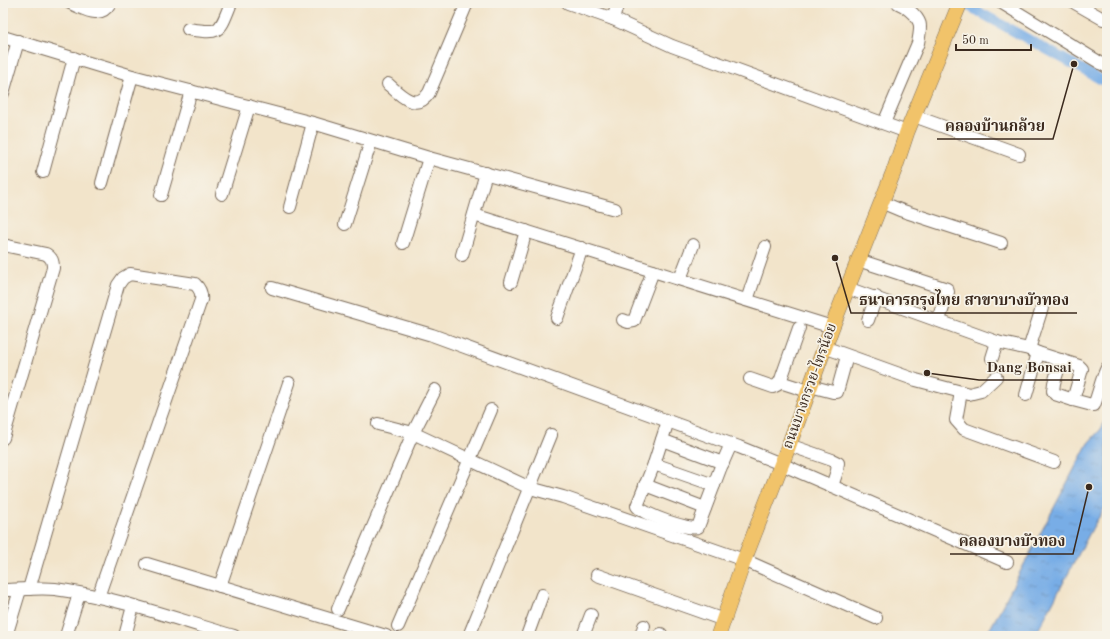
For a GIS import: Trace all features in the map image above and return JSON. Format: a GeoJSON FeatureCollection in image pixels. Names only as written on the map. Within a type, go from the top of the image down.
{"type":"FeatureCollection","features":[{"type":"Feature","properties":{"kind":"main road","name":"ถนนบางกรวย-ไทรน้อย"},"geometry":{"type":"LineString","coordinates":[[718,636],[744,560],[789,445],[824,347],[907,132],[960,4]]}},
{"type":"Feature","properties":{"kind":"street"},"geometry":{"type":"LineString","coordinates":[[70,3],[97,13],[103,11],[110,3]]}},
{"type":"Feature","properties":{"kind":"street"},"geometry":{"type":"LineString","coordinates":[[188,29],[209,32],[219,29],[231,3]]}},
{"type":"Feature","properties":{"kind":"street"},"geometry":{"type":"LineString","coordinates":[[388,84],[402,96],[410,100],[420,102],[424,99],[429,93],[466,3]]}},
{"type":"Feature","properties":{"kind":"street"},"geometry":{"type":"LineString","coordinates":[[568,3],[613,20],[672,46],[907,132]]}},
{"type":"Feature","properties":{"kind":"street"},"geometry":{"type":"LineString","coordinates":[[613,20],[618,3]]}},
{"type":"Feature","properties":{"kind":"street"},"geometry":{"type":"LineString","coordinates":[[884,123],[918,43],[921,29],[919,19],[903,5],[898,3]]}},
{"type":"Feature","properties":{"kind":"street"},"geometry":{"type":"LineString","coordinates":[[1002,3],[1107,68]]}},
{"type":"Feature","properties":{"kind":"street"},"geometry":{"type":"LineString","coordinates":[[1074,3],[1103,19]]}},
{"type":"Feature","properties":{"kind":"street"},"geometry":{"type":"LineString","coordinates":[[3,37],[132,76],[313,123],[429,158],[615,209]]}},
{"type":"Feature","properties":{"kind":"street"},"geometry":{"type":"LineString","coordinates":[[3,93],[18,41]]}},
{"type":"Feature","properties":{"kind":"street"},"geometry":{"type":"LineString","coordinates":[[43,172],[74,58]]}},
{"type":"Feature","properties":{"kind":"street"},"geometry":{"type":"LineString","coordinates":[[102,182],[132,76]]}},
{"type":"Feature","properties":{"kind":"street"},"geometry":{"type":"LineString","coordinates":[[160,195],[191,91]]}},
{"type":"Feature","properties":{"kind":"street"},"geometry":{"type":"LineString","coordinates":[[222,194],[249,106]]}},
{"type":"Feature","properties":{"kind":"street"},"geometry":{"type":"LineString","coordinates":[[914,116],[1019,154]]}},
{"type":"Feature","properties":{"kind":"street"},"geometry":{"type":"LineString","coordinates":[[290,207],[313,123]]}},
{"type":"Feature","properties":{"kind":"street"},"geometry":{"type":"LineString","coordinates":[[345,224],[372,141]]}},
{"type":"Feature","properties":{"kind":"street"},"geometry":{"type":"LineString","coordinates":[[403,243],[429,158]]}},
{"type":"Feature","properties":{"kind":"street"},"geometry":{"type":"LineString","coordinates":[[462,255],[486,173]]}},
{"type":"Feature","properties":{"kind":"street"},"geometry":{"type":"LineString","coordinates":[[881,202],[900,210],[1001,243]]}},
{"type":"Feature","properties":{"kind":"street"},"geometry":{"type":"LineString","coordinates":[[474,215],[832,327]]}},
{"type":"Feature","properties":{"kind":"street"},"geometry":{"type":"LineString","coordinates":[[511,282],[526,231]]}},
{"type":"Feature","properties":{"kind":"street"},"geometry":{"type":"LineString","coordinates":[[3,245],[46,254],[53,262],[51,276],[3,438]]}},
{"type":"Feature","properties":{"kind":"street"},"geometry":{"type":"LineString","coordinates":[[680,279],[693,245]]}},
{"type":"Feature","properties":{"kind":"street"},"geometry":{"type":"LineString","coordinates":[[747,300],[765,247]]}},
{"type":"Feature","properties":{"kind":"street"},"geometry":{"type":"LineString","coordinates":[[557,318],[582,248]]}},
{"type":"Feature","properties":{"kind":"street"},"geometry":{"type":"LineString","coordinates":[[858,260],[947,289],[948,292],[939,320]]}},
{"type":"Feature","properties":{"kind":"street"},"geometry":{"type":"LineString","coordinates":[[623,320],[628,322],[634,321],[654,271]]}},
{"type":"Feature","properties":{"kind":"street"},"geometry":{"type":"LineString","coordinates":[[6,636],[24,590],[118,285],[123,278],[130,274],[195,284],[202,293],[201,300],[98,597]]}},
{"type":"Feature","properties":{"kind":"street"},"geometry":{"type":"LineString","coordinates":[[272,288],[432,335],[731,444],[781,464],[1007,562]]}},
{"type":"Feature","properties":{"kind":"street"},"geometry":{"type":"LineString","coordinates":[[848,288],[997,342],[1033,351],[1079,366],[1081,368],[1073,400]]}},
{"type":"Feature","properties":{"kind":"street"},"geometry":{"type":"LineString","coordinates":[[868,320],[876,298]]}},
{"type":"Feature","properties":{"kind":"street"},"geometry":{"type":"LineString","coordinates":[[1026,395],[1042,308]]}},
{"type":"Feature","properties":{"kind":"street"},"geometry":{"type":"LineString","coordinates":[[750,380],[773,387],[777,386],[780,382],[799,328]]}},
{"type":"Feature","properties":{"kind":"street"},"geometry":{"type":"LineString","coordinates":[[992,358],[997,342]]}},
{"type":"Feature","properties":{"kind":"street"},"geometry":{"type":"LineString","coordinates":[[824,347],[916,380],[969,394],[981,391],[996,377]]}},
{"type":"Feature","properties":{"kind":"street"},"geometry":{"type":"LineString","coordinates":[[780,382],[809,389],[833,392],[837,391],[847,356]]}},
{"type":"Feature","properties":{"kind":"street"},"geometry":{"type":"LineString","coordinates":[[1061,360],[1054,383],[1053,391],[1055,394],[1092,406],[1094,405],[1098,396],[1102,376],[1107,368]]}},
{"type":"Feature","properties":{"kind":"street"},"geometry":{"type":"LineString","coordinates":[[220,586],[289,383]]}},
{"type":"Feature","properties":{"kind":"street"},"geometry":{"type":"LineString","coordinates":[[338,609],[413,434],[435,390]]}},
{"type":"Feature","properties":{"kind":"street"},"geometry":{"type":"LineString","coordinates":[[961,392],[956,420],[964,429],[1054,462]]}},
{"type":"Feature","properties":{"kind":"street"},"geometry":{"type":"LineString","coordinates":[[398,626],[469,458],[491,410]]}},
{"type":"Feature","properties":{"kind":"street"},"geometry":{"type":"LineString","coordinates":[[668,421],[654,464],[637,507],[661,518],[696,528],[699,525],[731,444]]}},
{"type":"Feature","properties":{"kind":"street"},"geometry":{"type":"LineString","coordinates":[[378,424],[413,434],[469,458],[530,488],[563,497],[744,560],[876,618]]}},
{"type":"Feature","properties":{"kind":"street"},"geometry":{"type":"LineString","coordinates":[[469,636],[551,435]]}},
{"type":"Feature","properties":{"kind":"street"},"geometry":{"type":"LineString","coordinates":[[662,440],[723,463]]}},
{"type":"Feature","properties":{"kind":"street"},"geometry":{"type":"LineString","coordinates":[[789,445],[838,463],[838,471],[832,486]]}},
{"type":"Feature","properties":{"kind":"street"},"geometry":{"type":"LineString","coordinates":[[654,464],[714,485]]}},
{"type":"Feature","properties":{"kind":"street"},"geometry":{"type":"LineString","coordinates":[[645,485],[705,508]]}},
{"type":"Feature","properties":{"kind":"street"},"geometry":{"type":"LineString","coordinates":[[147,564],[386,636]]}},
{"type":"Feature","properties":{"kind":"street"},"geometry":{"type":"LineString","coordinates":[[597,575],[724,620]]}},
{"type":"Feature","properties":{"kind":"street"},"geometry":{"type":"LineString","coordinates":[[3,590],[54,589],[98,597],[133,606],[207,632],[234,636]]}},
{"type":"Feature","properties":{"kind":"street"},"geometry":{"type":"LineString","coordinates":[[66,636],[79,594]]}},
{"type":"Feature","properties":{"kind":"street"},"geometry":{"type":"LineString","coordinates":[[527,636],[542,595]]}},
{"type":"Feature","properties":{"kind":"street"},"geometry":{"type":"LineString","coordinates":[[125,636],[133,606]]}},
{"type":"Feature","properties":{"kind":"street"},"geometry":{"type":"LineString","coordinates":[[583,636],[591,614]]}},
{"type":"Feature","properties":{"kind":"water"},"geometry":{"type":"Polygon","coordinates":[[[1107,418],[1107,504],[1093,527],[1035,636],[982,636],[991,627],[1088,443],[1101,429],[1107,418]]]}},
{"type":"Feature","properties":{"kind":"waterway"},"geometry":{"type":"LineString","coordinates":[[963,3],[1107,83]]}},
{"type":"Feature","properties":{"kind":"place","name":"คลองบ้านกล้วย"},"geometry":{"type":"Point","coordinates":[1074,64]}},
{"type":"Feature","properties":{"kind":"place","name":"ธนาคารกรุงไทย สาขาบางบัวทอง"},"geometry":{"type":"Point","coordinates":[835,258]}},
{"type":"Feature","properties":{"kind":"place","name":"Dang Bonsai"},"geometry":{"type":"Point","coordinates":[927,373]}},
{"type":"Feature","properties":{"kind":"place","name":"คลองบางบัวทอง"},"geometry":{"type":"Point","coordinates":[1089,487]}}]}
